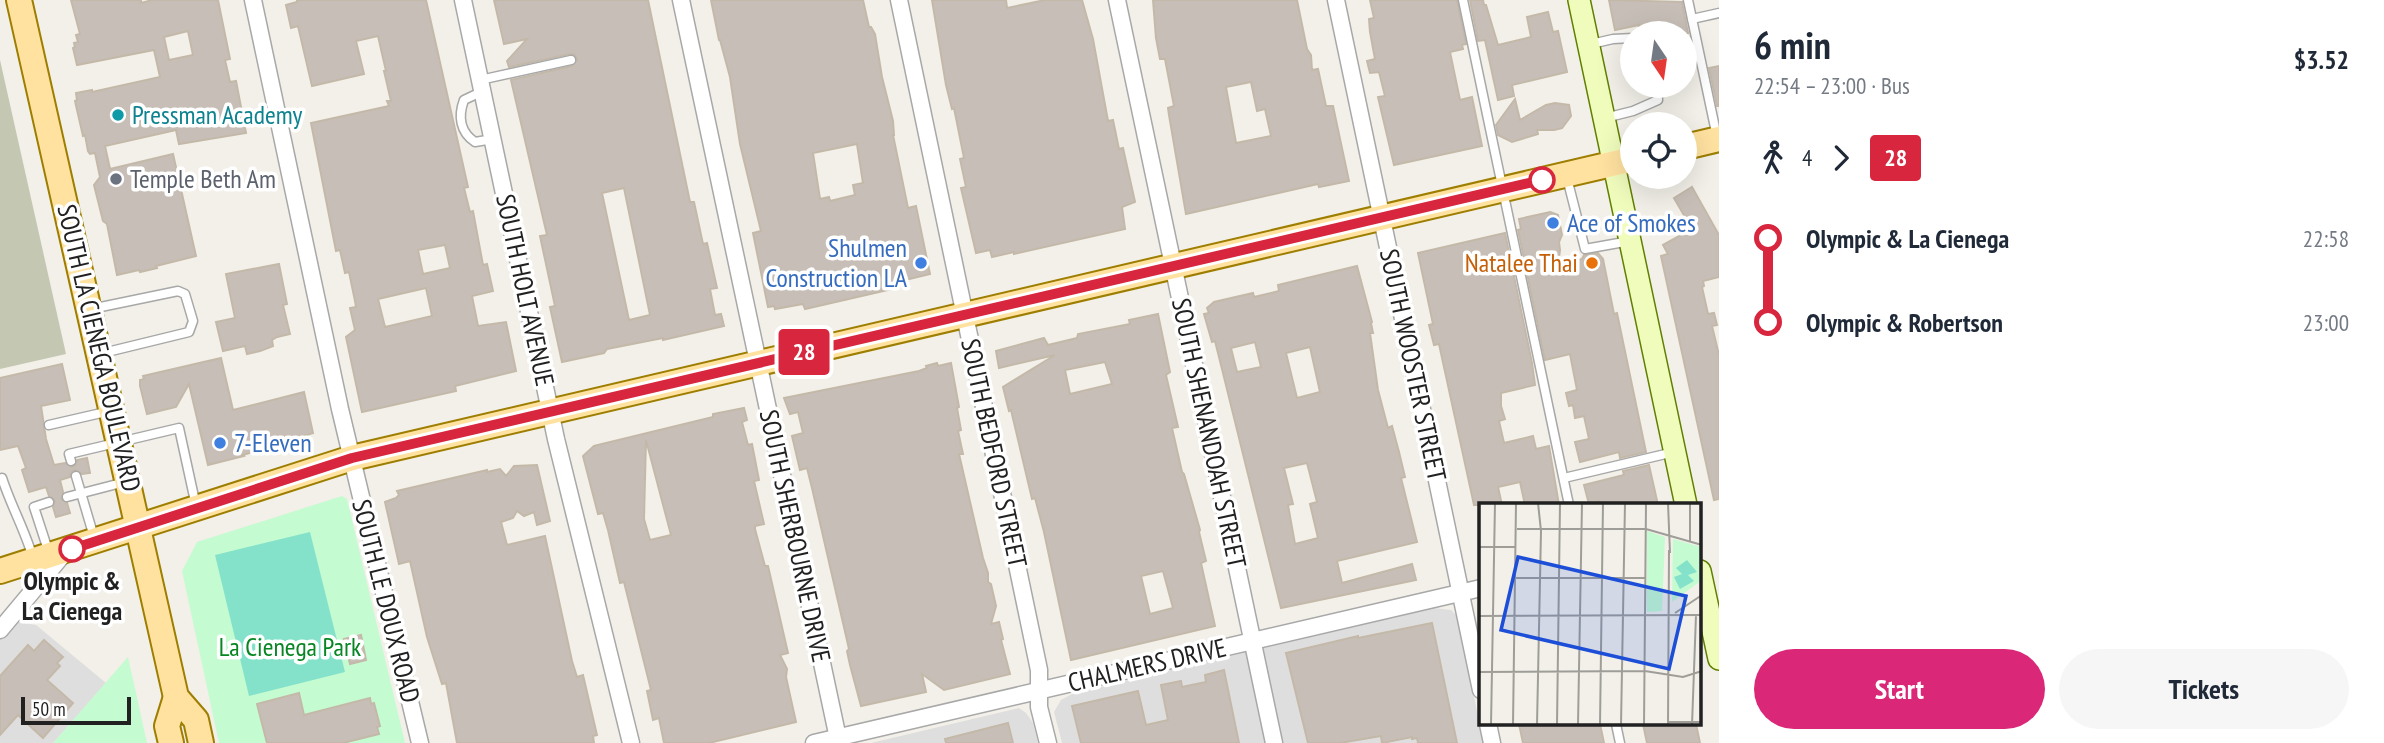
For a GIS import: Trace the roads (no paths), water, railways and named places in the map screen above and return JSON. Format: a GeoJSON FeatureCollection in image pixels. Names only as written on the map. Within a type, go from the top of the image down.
{"type":"FeatureCollection","features":[{"type":"Feature","properties":{"kind":"main road","name":"SOUTH LA CIENEGA BOULEVARD"},"geometry":{"type":"LineString","coordinates":[[19,0],[176,697],[196,720],[201,743]]}},
{"type":"Feature","properties":{"kind":"main road"},"geometry":{"type":"LineString","coordinates":[[1579,0],[1604,118],[1620,154]]}},
{"type":"Feature","properties":{"kind":"main road"},"geometry":{"type":"LineString","coordinates":[[1697,145],[1719,142]]}},
{"type":"Feature","properties":{"kind":"main road"},"geometry":{"type":"LineString","coordinates":[[0,571],[352,458],[1620,162]]}},
{"type":"Feature","properties":{"kind":"main road"},"geometry":{"type":"LineString","coordinates":[[1625,189],[1630,242],[1686,503]]}},
{"type":"Feature","properties":{"kind":"main road"},"geometry":{"type":"LineString","coordinates":[[1702,580],[1719,659]]}},
{"type":"Feature","properties":{"kind":"main road","name":"SOUTH LA CIENEGA BOULEVARD"},"geometry":{"type":"LineString","coordinates":[[171,743],[167,726],[176,697]]}},
{"type":"Feature","properties":{"kind":"street","name":"SOUTH LE DOUX ROAD"},"geometry":{"type":"LineString","coordinates":[[253,0],[352,458],[420,743]]}},
{"type":"Feature","properties":{"kind":"street","name":"SOUTH HOLT AVENUE"},"geometry":{"type":"LineString","coordinates":[[463,0],[550,411],[631,743]]}},
{"type":"Feature","properties":{"kind":"street","name":"SOUTH SHERBOURNE DRIVE"},"geometry":{"type":"LineString","coordinates":[[681,0],[838,740]]}},
{"type":"Feature","properties":{"kind":"street","name":"SOUTH BEDFORD STREET"},"geometry":{"type":"LineString","coordinates":[[899,0],[1040,670],[1039,707],[1048,743]]}},
{"type":"Feature","properties":{"kind":"street","name":"SOUTH SHENANDOAH STREET"},"geometry":{"type":"LineString","coordinates":[[1117,0],[1274,743]]}},
{"type":"Feature","properties":{"kind":"street","name":"SOUTH WOOSTER STREET"},"geometry":{"type":"LineString","coordinates":[[1336,0],[1479,680]]}},
{"type":"Feature","properties":{"kind":"street"},"geometry":{"type":"LineString","coordinates":[[0,630],[50,556]]}},
{"type":"Feature","properties":{"kind":"street","name":"CHALMERS DRIVE"},"geometry":{"type":"LineString","coordinates":[[814,743],[838,740],[1039,690],[1479,588]]}},
{"type":"Feature","properties":{"kind":"lane"},"geometry":{"type":"LineString","coordinates":[[1463,0],[1569,503]]}},
{"type":"Feature","properties":{"kind":"lane"},"geometry":{"type":"LineString","coordinates":[[1688,0],[1719,142]]}},
{"type":"Feature","properties":{"kind":"lane"},"geometry":{"type":"LineString","coordinates":[[1692,19],[1719,13]]}},
{"type":"Feature","properties":{"kind":"lane"},"geometry":{"type":"LineString","coordinates":[[1588,45],[1620,39]]}},
{"type":"Feature","properties":{"kind":"lane"},"geometry":{"type":"LineString","coordinates":[[492,139],[475,142],[463,127],[460,118],[464,100],[481,85],[571,60]]}},
{"type":"Feature","properties":{"kind":"lane"},"geometry":{"type":"LineString","coordinates":[[1604,118],[1633,111],[1658,98]]}},
{"type":"Feature","properties":{"kind":"lane"},"geometry":{"type":"LineString","coordinates":[[1567,174],[1585,249],[1630,242]]}},
{"type":"Feature","properties":{"kind":"lane"},"geometry":{"type":"LineString","coordinates":[[90,310],[178,291],[185,294],[192,321],[190,332],[100,354]]}},
{"type":"Feature","properties":{"kind":"lane"},"geometry":{"type":"LineString","coordinates":[[49,425],[113,411]]}},
{"type":"Feature","properties":{"kind":"lane"},"geometry":{"type":"LineString","coordinates":[[71,461],[69,454],[179,428],[197,509]]}},
{"type":"Feature","properties":{"kind":"lane"},"geometry":{"type":"LineString","coordinates":[[1564,478],[1674,452]]}},
{"type":"Feature","properties":{"kind":"lane"},"geometry":{"type":"LineString","coordinates":[[76,476],[95,541]]}},
{"type":"Feature","properties":{"kind":"lane"},"geometry":{"type":"LineString","coordinates":[[2,478],[11,505],[26,531],[50,556]]}},
{"type":"Feature","properties":{"kind":"lane"},"geometry":{"type":"LineString","coordinates":[[67,497],[129,481]]}},
{"type":"Feature","properties":{"kind":"lane"},"geometry":{"type":"LineString","coordinates":[[49,502],[34,507],[50,556]]}},
{"type":"Feature","properties":{"kind":"place","name":"Pressman Academy"},"geometry":{"type":"Point","coordinates":[118,115]}},
{"type":"Feature","properties":{"kind":"place","name":"Temple Beth Am"},"geometry":{"type":"Point","coordinates":[116,179]}},
{"type":"Feature","properties":{"kind":"place","name":"Ace of Smokes"},"geometry":{"type":"Point","coordinates":[1553,223]}},
{"type":"Feature","properties":{"kind":"place","name":"Shulmen Construction LA"},"geometry":{"type":"Point","coordinates":[921,263]}},
{"type":"Feature","properties":{"kind":"place","name":"Natalee Thai"},"geometry":{"type":"Point","coordinates":[1592,263]}},
{"type":"Feature","properties":{"kind":"place","name":"7-Eleven"},"geometry":{"type":"Point","coordinates":[220,443]}},
{"type":"Feature","properties":{"kind":"place","name":"Olympic & La Cienega"},"geometry":{"type":"Point","coordinates":[72,549]}},
{"type":"Feature","properties":{"kind":"park label","name":"La Cienega Park"},"geometry":{"type":"Point","coordinates":[290,647]}}]}
